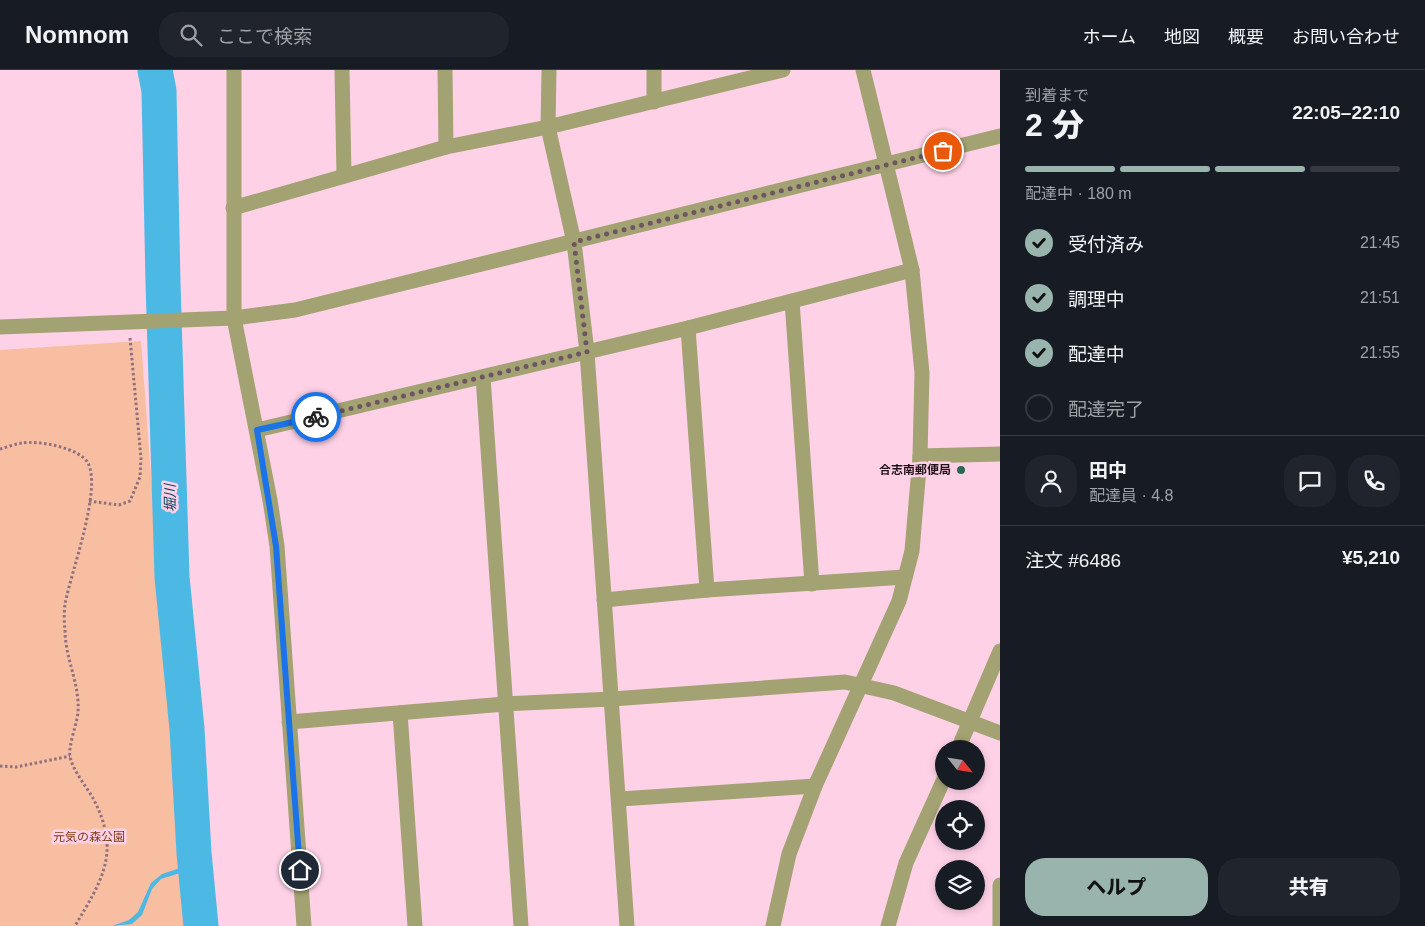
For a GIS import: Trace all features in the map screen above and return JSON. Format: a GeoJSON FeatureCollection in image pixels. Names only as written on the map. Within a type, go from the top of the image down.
{"type":"FeatureCollection","features":[{"type":"Feature","properties":{"kind":"street"},"geometry":{"type":"LineString","coordinates":[[234,70],[234,318],[257,430],[276,546],[304,926]]}},
{"type":"Feature","properties":{"kind":"street"},"geometry":{"type":"LineString","coordinates":[[342,70],[344,176]]}},
{"type":"Feature","properties":{"kind":"street"},"geometry":{"type":"LineString","coordinates":[[446,70],[446,147]]}},
{"type":"Feature","properties":{"kind":"street"},"geometry":{"type":"LineString","coordinates":[[549,70],[548,127],[574,242],[587,352],[620,799],[627,926]]}},
{"type":"Feature","properties":{"kind":"street"},"geometry":{"type":"LineString","coordinates":[[654,70],[654,102]]}},
{"type":"Feature","properties":{"kind":"street"},"geometry":{"type":"LineString","coordinates":[[233,208],[446,147],[548,127],[654,102],[755,74],[783,70]]}},
{"type":"Feature","properties":{"kind":"street"},"geometry":{"type":"LineString","coordinates":[[773,926],[789,854],[815,786],[862,685],[898,601],[912,551],[920,456],[922,373],[912,270],[863,70]]}},
{"type":"Feature","properties":{"kind":"street"},"geometry":{"type":"LineString","coordinates":[[0,327],[234,318],[295,310],[1000,136]]}},
{"type":"Feature","properties":{"kind":"street"},"geometry":{"type":"LineString","coordinates":[[257,430],[688,328],[912,270]]}},
{"type":"Feature","properties":{"kind":"street"},"geometry":{"type":"LineString","coordinates":[[792,301],[812,584]]}},
{"type":"Feature","properties":{"kind":"street"},"geometry":{"type":"LineString","coordinates":[[688,328],[708,590]]}},
{"type":"Feature","properties":{"kind":"street"},"geometry":{"type":"LineString","coordinates":[[483,377],[521,926]]}},
{"type":"Feature","properties":{"kind":"street"},"geometry":{"type":"LineString","coordinates":[[920,456],[1000,454]]}},
{"type":"Feature","properties":{"kind":"street"},"geometry":{"type":"LineString","coordinates":[[604,600],[708,590],[905,578]]}},
{"type":"Feature","properties":{"kind":"street"},"geometry":{"type":"LineString","coordinates":[[962,740],[1000,651]]}},
{"type":"Feature","properties":{"kind":"street"},"geometry":{"type":"LineString","coordinates":[[289,722],[505,704],[612,699],[845,682],[894,693],[969,723],[1000,733]]}},
{"type":"Feature","properties":{"kind":"street"},"geometry":{"type":"LineString","coordinates":[[400,713],[415,926]]}},
{"type":"Feature","properties":{"kind":"street"},"geometry":{"type":"LineString","coordinates":[[620,799],[815,786]]}},
{"type":"Feature","properties":{"kind":"street"},"geometry":{"type":"LineString","coordinates":[[888,926],[906,863],[939,790]]}},
{"type":"Feature","properties":{"kind":"street"},"geometry":{"type":"LineString","coordinates":[[1000,885],[1000,926]]}},
{"type":"Feature","properties":{"kind":"path"},"geometry":{"type":"LineString","coordinates":[[89,501],[119,505],[130,500],[140,477],[141,458],[131,323]]}},
{"type":"Feature","properties":{"kind":"path"},"geometry":{"type":"LineString","coordinates":[[0,449],[24,443],[50,445],[76,452],[88,462],[92,477],[89,501],[65,605],[64,632],[76,686],[78,711],[70,756],[95,803],[109,851],[106,867],[94,894],[75,926]]}},
{"type":"Feature","properties":{"kind":"path"},"geometry":{"type":"LineString","coordinates":[[0,766],[16,767],[70,756]]}},
{"type":"Feature","properties":{"kind":"green space","name":"元気の森公園"},"geometry":{"type":"Polygon","coordinates":[[[141,341],[155,530],[173,681],[177,849],[187,926],[0,926],[0,350],[141,341]]]}},
{"type":"Feature","properties":{"kind":"water"},"geometry":{"type":"Polygon","coordinates":[[[180,868],[180,873],[161,879],[152,889],[142,915],[132,924],[112,926],[129,920],[138,912],[151,883],[162,874],[180,868]]]}},
{"type":"Feature","properties":{"kind":"waterway","name":"堀川"},"geometry":{"type":"LineString","coordinates":[[155,70],[159,91],[172,577],[187,729],[194,853],[201,926]]}},
{"type":"Feature","properties":{"kind":"way so far"},"geometry":{"type":"LineString","coordinates":[[316,417],[587,352],[574,242],[943,151]]}},
{"type":"Feature","properties":{"kind":"place","name":"合志南郵便局"},"geometry":{"type":"Point","coordinates":[961,470]}},
{"type":"Feature","properties":{"kind":"route"},"geometry":{"type":"LineString","coordinates":[[300,870],[276,546],[270,500],[257,430],[316,417]]}}]}
